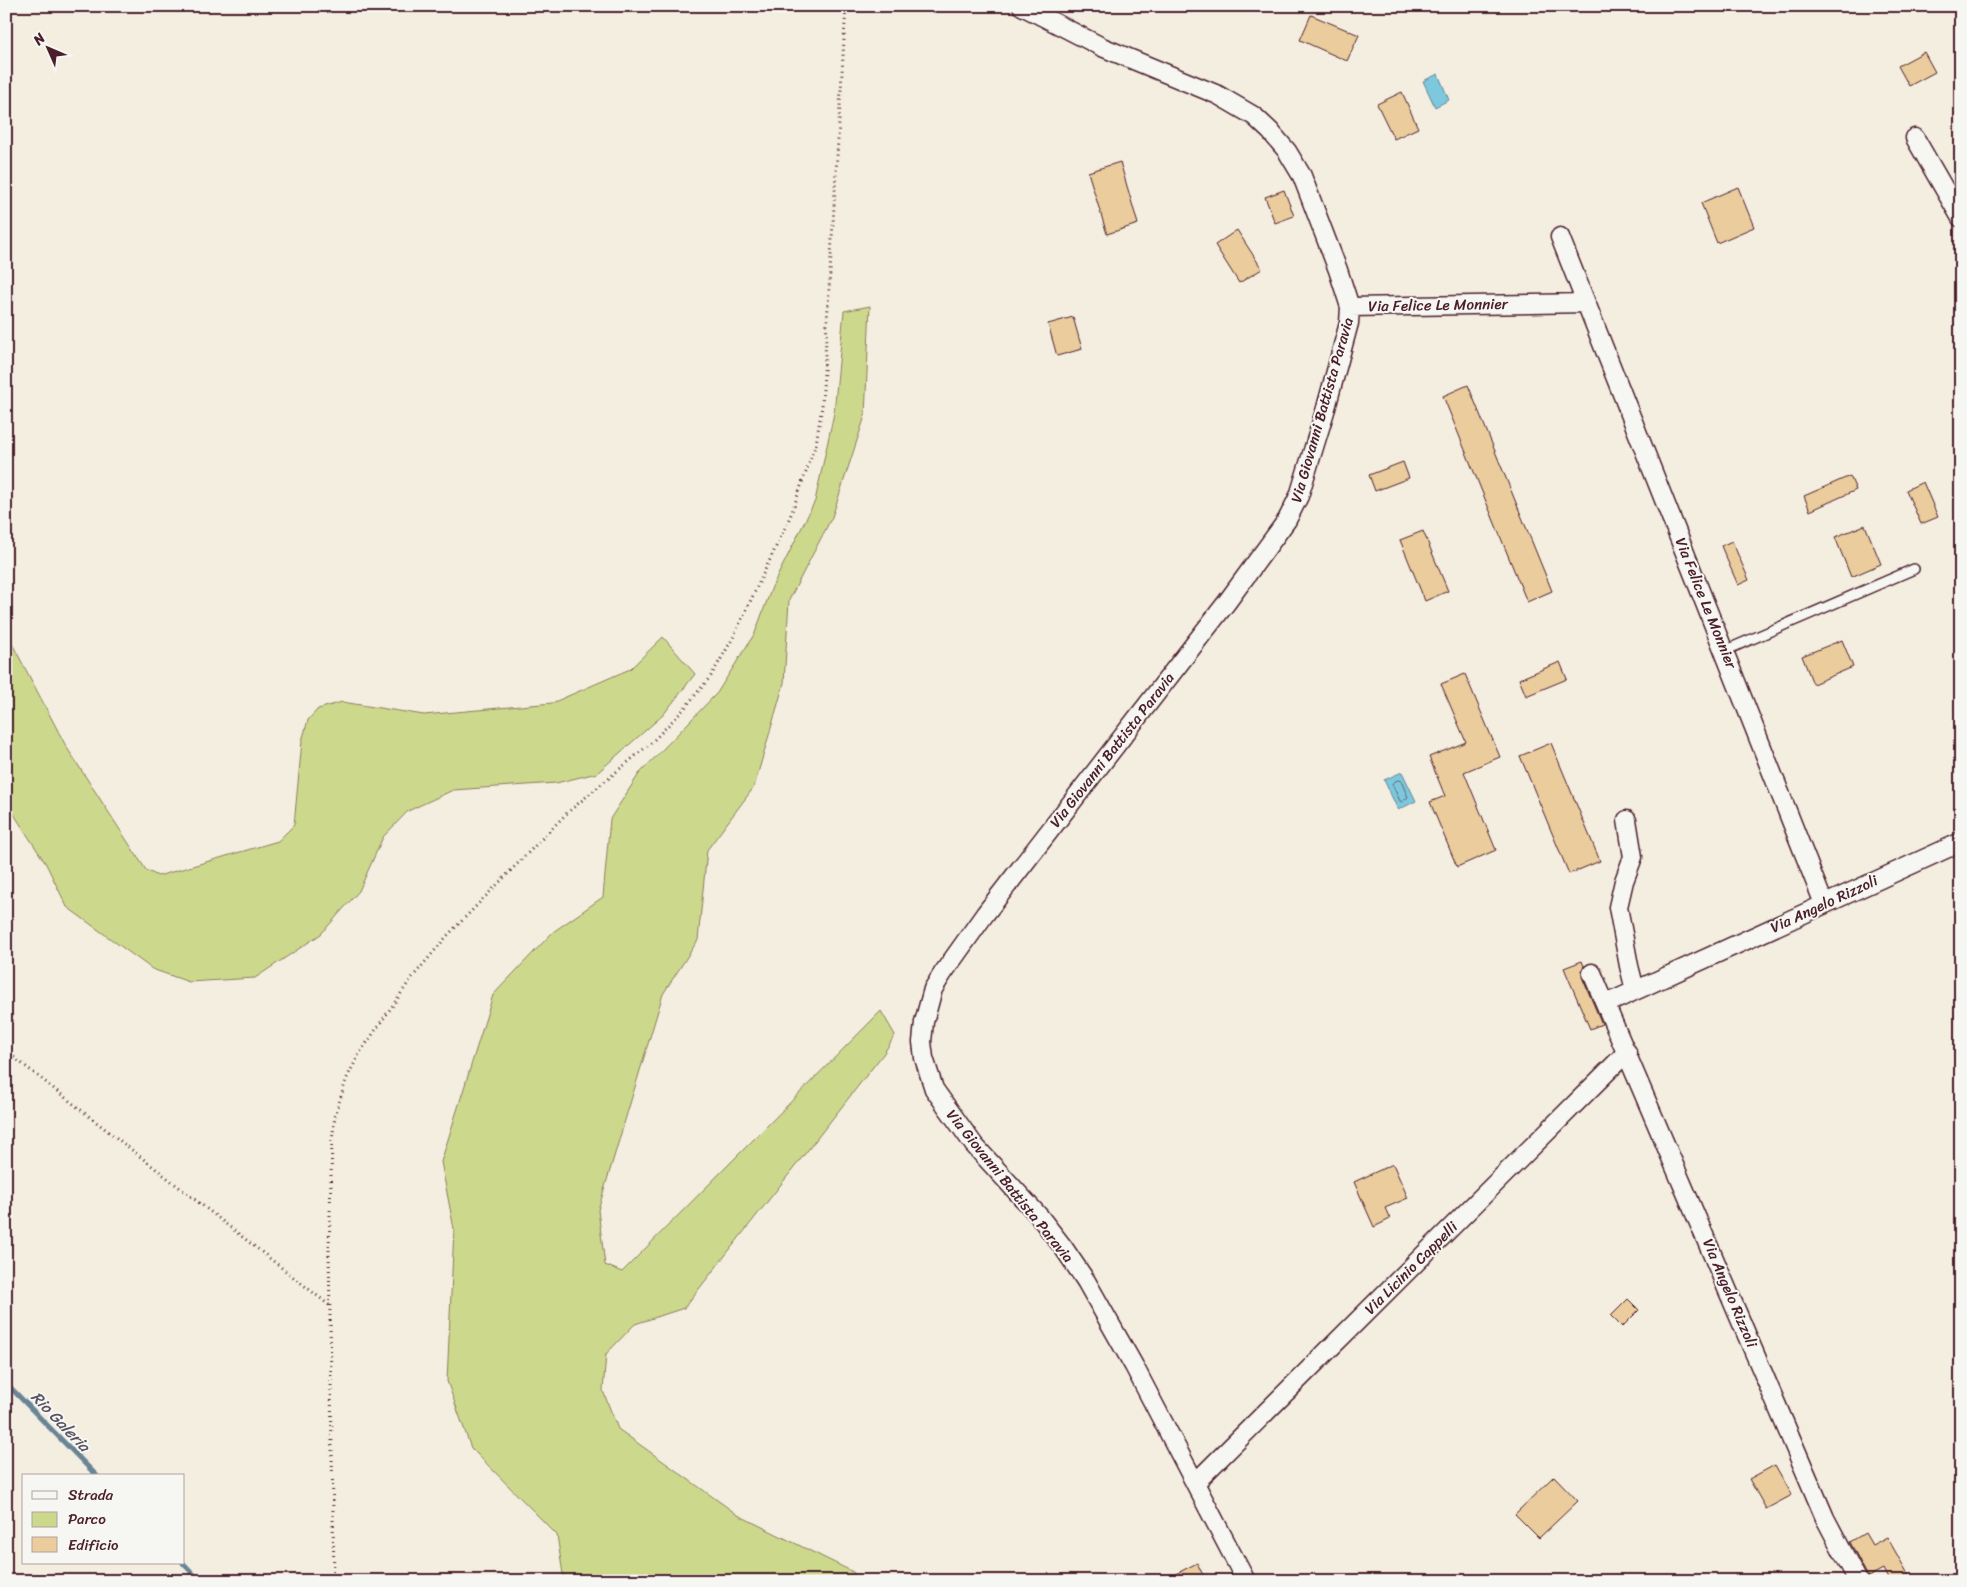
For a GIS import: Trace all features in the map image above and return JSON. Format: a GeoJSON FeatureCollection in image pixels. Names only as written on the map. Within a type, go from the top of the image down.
{"type":"FeatureCollection","features":[{"type":"Feature","properties":{"kind":"street","name":"Via Giovanni Battista Paravia"},"geometry":{"type":"LineString","coordinates":[[1022,6],[1102,47],[1218,95],[1254,116],[1287,151],[1302,176],[1350,307],[1349,323],[1300,496],[1287,520],[1227,602],[997,898],[943,972],[933,989],[924,1022],[922,1042],[924,1058],[934,1090],[974,1145],[1039,1216],[1086,1281],[1134,1366],[1246,1581]]}},
{"type":"Feature","properties":{"kind":"street"},"geometry":{"type":"LineString","coordinates":[[1915,138],[1961,218]]}},
{"type":"Feature","properties":{"kind":"street","name":"Via Felice Le Monnier"},"geometry":{"type":"LineString","coordinates":[[1560,237],[1824,904]]}},
{"type":"Feature","properties":{"kind":"street","name":"Via Felice Le Monnier"},"geometry":{"type":"LineString","coordinates":[[1350,307],[1586,303]]}},
{"type":"Feature","properties":{"kind":"street"},"geometry":{"type":"LineString","coordinates":[[1627,820],[1633,857],[1624,881],[1618,907],[1628,966],[1635,990]]}},
{"type":"Feature","properties":{"kind":"street","name":"Via Angelo Rizzoli"},"geometry":{"type":"LineString","coordinates":[[1606,1004],[1961,842]]}},
{"type":"Feature","properties":{"kind":"street","name":"Via Angelo Rizzoli"},"geometry":{"type":"LineString","coordinates":[[1592,973],[1825,1518],[1858,1581]]}},
{"type":"Feature","properties":{"kind":"street","name":"Via Licinio Cappelli"},"geometry":{"type":"LineString","coordinates":[[1195,1483],[1627,1052]]}},
{"type":"Feature","properties":{"kind":"lane"},"geometry":{"type":"LineString","coordinates":[[1724,651],[1914,569]]}},
{"type":"Feature","properties":{"kind":"path"},"geometry":{"type":"LineString","coordinates":[[334,1581],[329,1250],[332,1141],[340,1098],[355,1060],[411,979],[447,936],[568,812],[651,743],[684,710],[711,676],[734,638],[790,517],[816,444],[822,406],[846,6]]}},
{"type":"Feature","properties":{"kind":"path"},"geometry":{"type":"LineString","coordinates":[[6,1051],[330,1305]]}},
{"type":"Feature","properties":{"kind":"green space"},"geometry":{"type":"Polygon","coordinates":[[[870,306],[865,416],[832,517],[789,600],[784,683],[754,787],[707,850],[698,940],[663,994],[598,1210],[605,1265],[622,1272],[881,1011],[895,1035],[884,1053],[684,1308],[635,1324],[606,1354],[603,1391],[618,1429],[738,1515],[853,1572],[861,1581],[564,1581],[557,1535],[471,1448],[447,1381],[454,1229],[441,1162],[493,995],[553,932],[603,897],[610,819],[639,774],[717,693],[755,633],[772,587],[815,501],[834,413],[844,311],[870,306]]]}},
{"type":"Feature","properties":{"kind":"green space"},"geometry":{"type":"Polygon","coordinates":[[[6,632],[67,748],[146,870],[158,876],[278,841],[294,825],[302,741],[308,720],[318,709],[342,702],[424,715],[552,703],[630,669],[663,637],[695,674],[663,715],[597,773],[556,783],[453,790],[408,811],[383,837],[359,891],[321,934],[255,978],[189,982],[152,969],[67,907],[46,864],[6,802],[6,632]]]}},
{"type":"Feature","properties":{"kind":"water"},"geometry":{"type":"Polygon","coordinates":[[[1438,74],[1449,100],[1435,107],[1423,81],[1438,74]]]}},
{"type":"Feature","properties":{"kind":"water"},"geometry":{"type":"Polygon","coordinates":[[[1402,772],[1416,801],[1398,810],[1384,780],[1402,772]]]}},
{"type":"Feature","properties":{"kind":"building"},"geometry":{"type":"Polygon","coordinates":[[[1311,15],[1359,35],[1347,61],[1300,40],[1311,15]]]}},
{"type":"Feature","properties":{"kind":"building"},"geometry":{"type":"Polygon","coordinates":[[[1924,52],[1935,72],[1909,86],[1898,66],[1924,52]]]}},
{"type":"Feature","properties":{"kind":"building"},"geometry":{"type":"Polygon","coordinates":[[[1402,92],[1418,128],[1394,139],[1377,104],[1402,92]]]}},
{"type":"Feature","properties":{"kind":"building"},"geometry":{"type":"Polygon","coordinates":[[[1120,162],[1138,224],[1107,234],[1088,172],[1120,162]]]}},
{"type":"Feature","properties":{"kind":"building"},"geometry":{"type":"Polygon","coordinates":[[[1738,187],[1754,227],[1717,243],[1701,203],[1738,187]]]}},
{"type":"Feature","properties":{"kind":"building"},"geometry":{"type":"Polygon","coordinates":[[[1284,190],[1294,216],[1275,223],[1265,197],[1284,190]]]}},
{"type":"Feature","properties":{"kind":"building"},"geometry":{"type":"Polygon","coordinates":[[[1237,230],[1262,269],[1239,283],[1215,245],[1237,230]]]}},
{"type":"Feature","properties":{"kind":"building"},"geometry":{"type":"Polygon","coordinates":[[[1073,317],[1082,349],[1057,356],[1048,324],[1073,317]]]}},
{"type":"Feature","properties":{"kind":"building"},"geometry":{"type":"Polygon","coordinates":[[[1468,385],[1552,591],[1527,602],[1443,396],[1468,385]]]}},
{"type":"Feature","properties":{"kind":"building"},"geometry":{"type":"Polygon","coordinates":[[[1403,462],[1409,478],[1375,491],[1369,475],[1403,462]]]}},
{"type":"Feature","properties":{"kind":"building"},"geometry":{"type":"Polygon","coordinates":[[[1850,476],[1856,490],[1810,511],[1804,496],[1850,476]]]}},
{"type":"Feature","properties":{"kind":"building"},"geometry":{"type":"Polygon","coordinates":[[[1923,482],[1938,517],[1921,524],[1906,490],[1923,482]]]}},
{"type":"Feature","properties":{"kind":"building"},"geometry":{"type":"Polygon","coordinates":[[[1865,525],[1881,564],[1851,577],[1835,537],[1865,525]]]}},
{"type":"Feature","properties":{"kind":"building"},"geometry":{"type":"Polygon","coordinates":[[[1423,531],[1448,591],[1425,601],[1400,540],[1423,531]]]}},
{"type":"Feature","properties":{"kind":"building"},"geometry":{"type":"Polygon","coordinates":[[[1732,541],[1749,580],[1738,585],[1721,546],[1732,541]]]}},
{"type":"Feature","properties":{"kind":"building"},"geometry":{"type":"Polygon","coordinates":[[[1842,640],[1853,667],[1813,684],[1802,656],[1842,640]]]}},
{"type":"Feature","properties":{"kind":"building"},"geometry":{"type":"Polygon","coordinates":[[[1560,662],[1567,679],[1526,696],[1519,679],[1560,662]]]}},
{"type":"Feature","properties":{"kind":"building"},"geometry":{"type":"Polygon","coordinates":[[[1465,674],[1500,757],[1464,772],[1496,850],[1457,867],[1430,802],[1445,796],[1429,757],[1466,742],[1441,684],[1465,674]]]}},
{"type":"Feature","properties":{"kind":"building"},"geometry":{"type":"Polygon","coordinates":[[[1551,743],[1600,861],[1569,874],[1520,756],[1551,743]]]}},
{"type":"Feature","properties":{"kind":"building"},"geometry":{"type":"Polygon","coordinates":[[[1582,961],[1584,966],[1582,977],[1602,1024],[1590,1029],[1564,968],[1582,961]]]}},
{"type":"Feature","properties":{"kind":"building"},"geometry":{"type":"Polygon","coordinates":[[[1393,1164],[1408,1198],[1385,1208],[1390,1219],[1374,1227],[1354,1182],[1393,1164]]]}},
{"type":"Feature","properties":{"kind":"building"},"geometry":{"type":"Polygon","coordinates":[[[1628,1299],[1639,1310],[1622,1327],[1611,1316],[1628,1299]]]}},
{"type":"Feature","properties":{"kind":"building"},"geometry":{"type":"Polygon","coordinates":[[[1775,1465],[1792,1495],[1766,1509],[1749,1479],[1775,1465]]]}},
{"type":"Feature","properties":{"kind":"building"},"geometry":{"type":"Polygon","coordinates":[[[1554,1476],[1578,1501],[1539,1538],[1515,1514],[1554,1476]]]}},
{"type":"Feature","properties":{"kind":"building"},"geometry":{"type":"Polygon","coordinates":[[[1865,1533],[1872,1545],[1887,1537],[1912,1581],[1889,1581],[1883,1569],[1868,1577],[1850,1542],[1865,1533]]]}},
{"type":"Feature","properties":{"kind":"building"},"geometry":{"type":"Polygon","coordinates":[[[1197,1563],[1206,1581],[1162,1581],[1197,1563]]]}},
{"type":"Feature","properties":{"kind":"waterway","name":"Rio Galeria"},"geometry":{"type":"LineString","coordinates":[[6,1383],[95,1474]]}},
{"type":"Feature","properties":{"kind":"waterway","name":"Rio Galeria"},"geometry":{"type":"LineString","coordinates":[[184,1564],[200,1581]]}}]}
